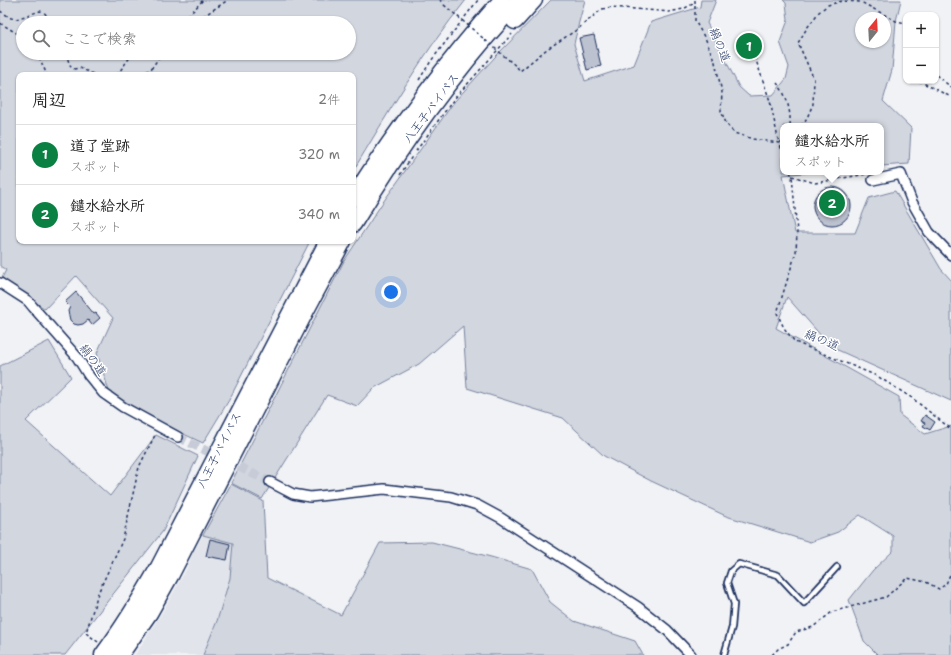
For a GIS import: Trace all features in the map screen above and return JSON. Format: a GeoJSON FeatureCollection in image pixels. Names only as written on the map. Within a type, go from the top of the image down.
{"type":"FeatureCollection","features":[{"type":"Feature","properties":{"kind":"highway"},"geometry":{"type":"LineString","coordinates":[[431,85],[456,44],[488,0]]}},
{"type":"Feature","properties":{"kind":"highway","name":"八王子バイパス"},"geometry":{"type":"LineString","coordinates":[[356,193],[392,139],[431,85],[462,46],[502,0]]}},
{"type":"Feature","properties":{"kind":"highway","name":"八王子バイパス"},"geometry":{"type":"LineString","coordinates":[[356,219],[387,169],[406,142],[458,73],[520,0]]}},
{"type":"Feature","properties":{"kind":"highway"},"geometry":{"type":"LineString","coordinates":[[406,142],[534,0]]}},
{"type":"Feature","properties":{"kind":"highway","name":"八王子バイパス"},"geometry":{"type":"LineString","coordinates":[[101,649],[137,605],[159,567],[326,244]]}},
{"type":"Feature","properties":{"kind":"highway","name":"八王子バイパス"},"geometry":{"type":"LineString","coordinates":[[120,655],[149,613],[171,574],[341,244]]}},
{"type":"Feature","properties":{"kind":"street"},"geometry":{"type":"LineString","coordinates":[[873,180],[901,174],[912,202],[929,232],[951,255]]}},
{"type":"Feature","properties":{"kind":"street","name":"絹の道"},"geometry":{"type":"LineString","coordinates":[[0,283],[28,301],[33,306],[77,357],[103,393],[123,407],[178,437]]}},
{"type":"Feature","properties":{"kind":"street"},"geometry":{"type":"LineString","coordinates":[[270,482],[293,494],[310,497],[384,489],[451,497],[477,505],[502,518],[638,607],[667,630],[691,655]]}},
{"type":"Feature","properties":{"kind":"lane"},"geometry":{"type":"LineString","coordinates":[[724,655],[732,627],[734,604],[727,583],[731,571],[739,564],[778,575],[804,603],[837,567]]}},
{"type":"Feature","properties":{"kind":"path"},"geometry":{"type":"LineString","coordinates":[[187,16],[203,0]]}},
{"type":"Feature","properties":{"kind":"path"},"geometry":{"type":"LineString","coordinates":[[204,16],[228,0]]}},
{"type":"Feature","properties":{"kind":"path"},"geometry":{"type":"LineString","coordinates":[[440,0],[520,71],[547,49],[578,29],[602,10],[612,7],[669,12],[683,10],[694,3],[695,0]]}},
{"type":"Feature","properties":{"kind":"path"},"geometry":{"type":"LineString","coordinates":[[804,123],[808,118],[813,104],[814,79],[798,44],[819,12],[828,5],[842,1],[861,2],[896,21],[903,22]]}},
{"type":"Feature","properties":{"kind":"path","name":"絹の道"},"geometry":{"type":"LineString","coordinates":[[694,3],[695,21],[706,40],[715,62],[722,92],[721,110],[726,123],[734,133],[754,139],[779,143]]}},
{"type":"Feature","properties":{"kind":"path"},"geometry":{"type":"LineString","coordinates":[[0,11],[11,18],[16,19]]}},
{"type":"Feature","properties":{"kind":"path"},"geometry":{"type":"LineString","coordinates":[[25,16],[40,11],[42,11],[46,16]]}},
{"type":"Feature","properties":{"kind":"path"},"geometry":{"type":"LineString","coordinates":[[0,23],[16,33]]}},
{"type":"Feature","properties":{"kind":"path"},"geometry":{"type":"LineString","coordinates":[[400,175],[454,99],[514,32]]}},
{"type":"Feature","properties":{"kind":"path"},"geometry":{"type":"LineString","coordinates":[[749,40],[770,101],[779,143]]}},
{"type":"Feature","properties":{"kind":"path"},"geometry":{"type":"LineString","coordinates":[[40,60],[46,72]]}},
{"type":"Feature","properties":{"kind":"path"},"geometry":{"type":"LineString","coordinates":[[68,60],[71,67],[80,68],[89,72]]}},
{"type":"Feature","properties":{"kind":"path"},"geometry":{"type":"LineString","coordinates":[[119,72],[128,60]]}},
{"type":"Feature","properties":{"kind":"path"},"geometry":{"type":"LineString","coordinates":[[146,72],[151,69],[157,60]]}},
{"type":"Feature","properties":{"kind":"path"},"geometry":{"type":"LineString","coordinates":[[939,77],[951,87]]}},
{"type":"Feature","properties":{"kind":"path"},"geometry":{"type":"LineString","coordinates":[[777,83],[785,96],[789,107],[790,123]]}},
{"type":"Feature","properties":{"kind":"path"},"geometry":{"type":"LineString","coordinates":[[925,84],[951,98]]}},
{"type":"Feature","properties":{"kind":"path"},"geometry":{"type":"LineString","coordinates":[[792,176],[815,183],[860,175]]}},
{"type":"Feature","properties":{"kind":"path"},"geometry":{"type":"LineString","coordinates":[[867,175],[873,180]]}},
{"type":"Feature","properties":{"kind":"path","name":"絹の道"},"geometry":{"type":"LineString","coordinates":[[792,176],[797,232],[796,252],[777,312],[784,328],[795,342],[877,376],[912,398],[951,428]]}},
{"type":"Feature","properties":{"kind":"path"},"geometry":{"type":"LineString","coordinates":[[101,649],[86,633],[98,593],[123,539],[139,467],[159,427]]}},
{"type":"Feature","properties":{"kind":"path"},"geometry":{"type":"LineString","coordinates":[[772,655],[778,649],[788,644],[796,632],[813,627],[832,612],[886,597],[907,578],[926,582],[939,588],[946,584],[951,572]]}},
{"type":"Feature","properties":{"kind":"shaded area"},"geometry":{"type":"Polygon","coordinates":[[[0,0],[466,0],[450,20],[421,62],[356,166],[356,72],[16,72],[16,244],[308,244],[229,400],[203,443],[145,416],[109,391],[97,353],[113,318],[76,276],[45,309],[2,278],[6,270],[0,266],[0,0]]]}},
{"type":"Feature","properties":{"kind":"shaded area"},"geometry":{"type":"Polygon","coordinates":[[[551,0],[585,0],[574,44],[585,81],[634,65],[651,22],[700,7],[701,0],[716,0],[707,23],[739,87],[749,96],[773,95],[786,79],[789,67],[780,42],[788,20],[786,3],[783,0],[901,0],[896,21],[892,70],[883,101],[911,128],[909,164],[884,166],[884,123],[780,123],[780,175],[783,175],[795,233],[855,233],[869,198],[895,191],[941,269],[951,280],[951,401],[831,347],[787,297],[776,328],[899,397],[900,415],[925,434],[951,426],[951,655],[878,655],[864,641],[849,600],[873,570],[893,551],[893,536],[860,515],[838,532],[810,542],[726,516],[651,481],[604,456],[563,418],[467,388],[463,326],[419,364],[374,388],[357,406],[327,395],[262,499],[231,483],[344,261],[381,205],[454,102],[495,57],[551,0]]]}},
{"type":"Feature","properties":{"kind":"shaded area"},"geometry":{"type":"Polygon","coordinates":[[[49,341],[71,377],[26,421],[110,496],[156,435],[198,456],[163,531],[65,655],[0,655],[0,366],[49,341]]]}},
{"type":"Feature","properties":{"kind":"shaded area"},"geometry":{"type":"Polygon","coordinates":[[[231,484],[263,501],[267,578],[341,615],[380,543],[432,542],[532,569],[550,602],[574,621],[635,641],[643,655],[203,655],[217,621],[230,578],[233,543],[203,535],[231,484]]]}},
{"type":"Feature","properties":{"kind":"shaded area"},"geometry":{"type":"Polygon","coordinates":[[[203,535],[233,543],[230,578],[217,621],[203,655],[135,655],[163,611],[186,570],[203,535]]]}},
{"type":"Feature","properties":{"kind":"building"},"geometry":{"type":"Polygon","coordinates":[[[594,35],[601,66],[587,70],[579,38],[594,35]]]}},
{"type":"Feature","properties":{"kind":"building"},"geometry":{"type":"Polygon","coordinates":[[[832,187],[842,190],[848,196],[851,206],[848,216],[842,222],[832,225],[822,222],[816,216],[813,206],[816,196],[822,190],[832,187]]]}},
{"type":"Feature","properties":{"kind":"building"},"geometry":{"type":"Polygon","coordinates":[[[76,292],[94,314],[96,313],[100,318],[92,325],[88,320],[83,324],[78,325],[74,324],[70,320],[68,311],[70,307],[65,302],[76,292]]]}},
{"type":"Feature","properties":{"kind":"building"},"geometry":{"type":"Polygon","coordinates":[[[925,415],[935,422],[930,430],[923,426],[925,423],[921,421],[925,415]]]}},
{"type":"Feature","properties":{"kind":"building"},"geometry":{"type":"Polygon","coordinates":[[[210,539],[230,544],[227,560],[206,556],[210,539]]]}},
{"type":"Feature","properties":{"kind":"tunnel"},"geometry":{"type":"LineString","coordinates":[[178,437],[270,482]]}},
{"type":"Feature","properties":{"kind":"place","name":"道了堂跡"},"geometry":{"type":"Point","coordinates":[749,46]}},
{"type":"Feature","properties":{"kind":"place","name":"鑓水給水所"},"geometry":{"type":"Point","coordinates":[832,203]}}]}
